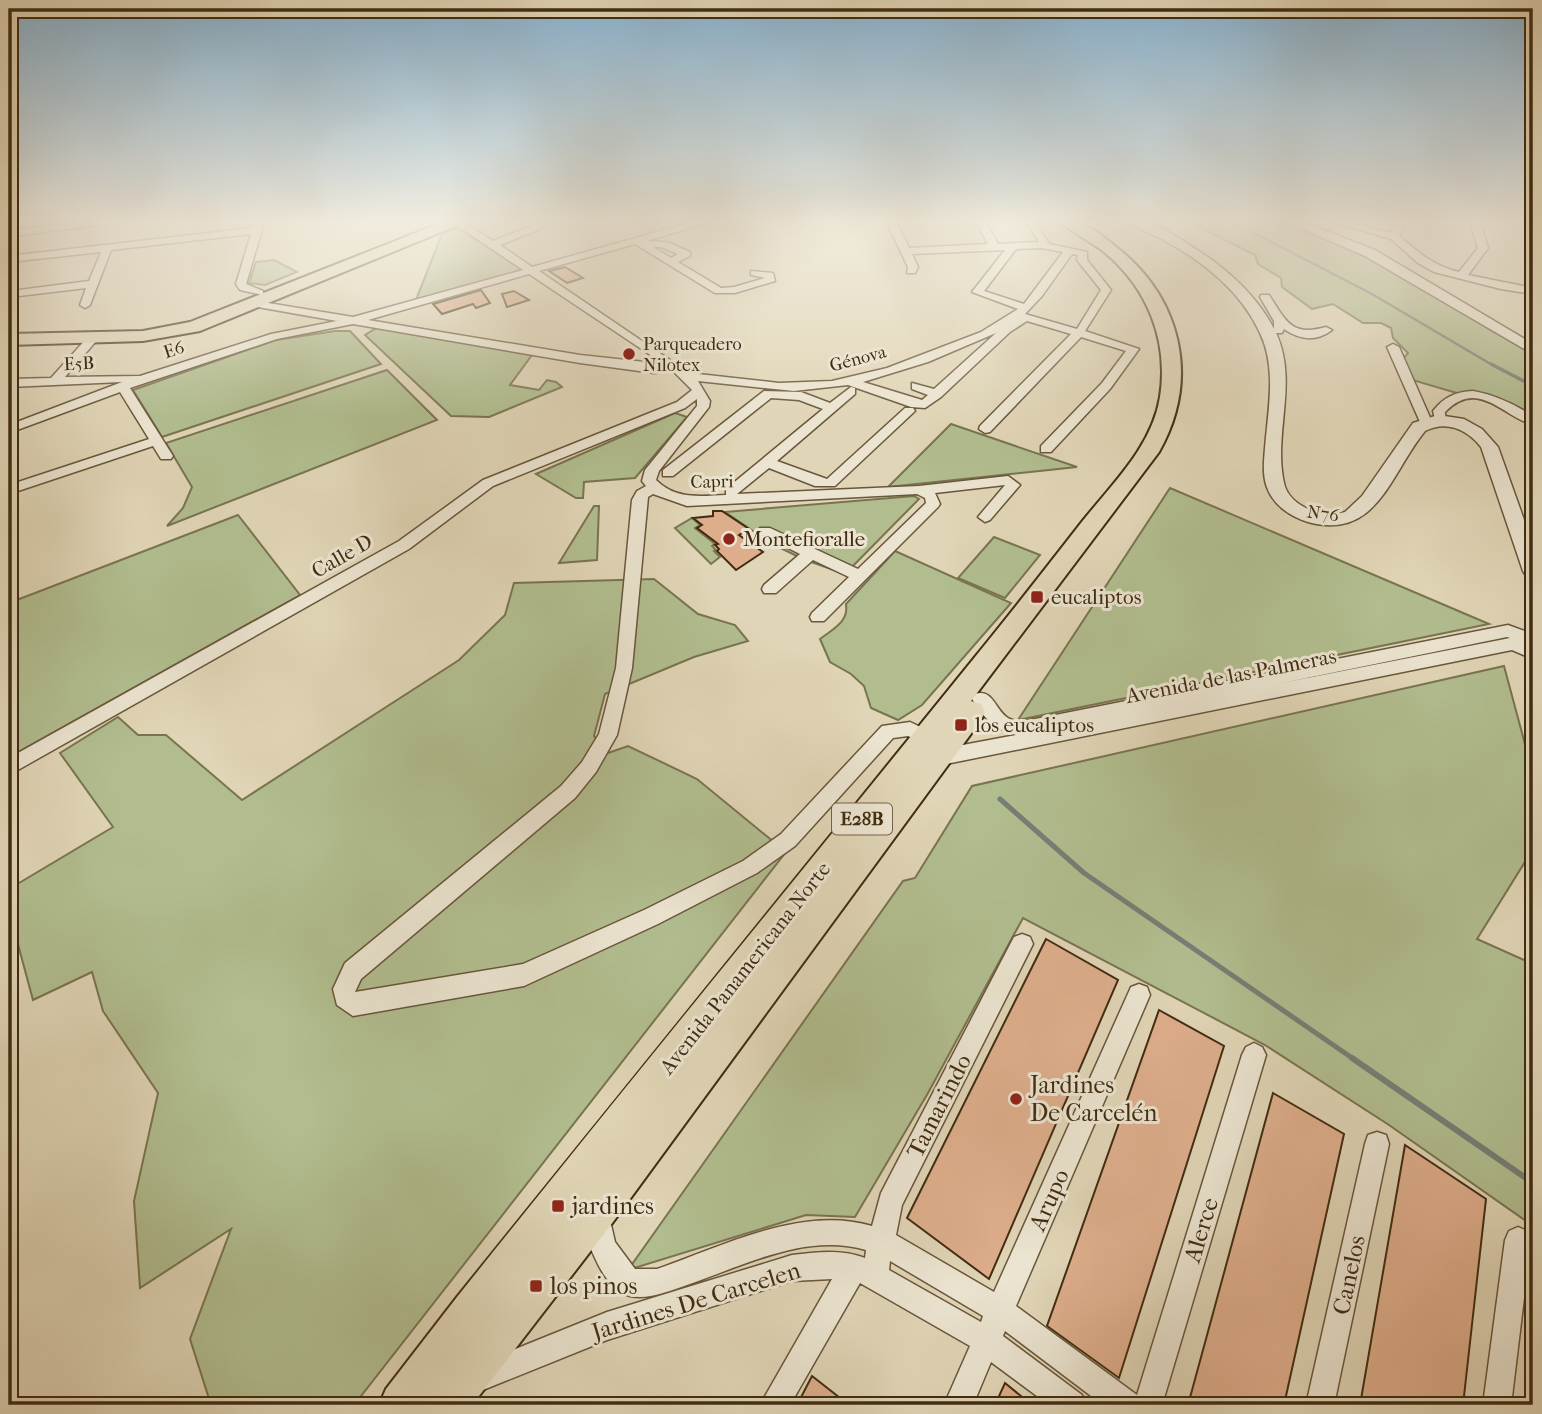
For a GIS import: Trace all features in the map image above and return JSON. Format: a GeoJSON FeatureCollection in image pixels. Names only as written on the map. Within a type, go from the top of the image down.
{"type":"FeatureCollection","features":[{"type":"Feature","properties":{"kind":"main road"},"geometry":{"type":"LineString","coordinates":[[9,330],[149,328],[194,318],[290,285]]}},
{"type":"Feature","properties":{"kind":"main road","name":"Avenida Panamericana Norte"},"geometry":{"type":"LineString","coordinates":[[450,1396],[598,1207],[1146,455],[1167,411],[1171,392],[1169,349],[1153,298],[1145,285]]}},
{"type":"Feature","properties":{"kind":"main road","name":"Avenida Panamericana Norte"},"geometry":{"type":"LineString","coordinates":[[402,1405],[932,748],[981,699],[1161,459],[1175,434],[1186,396],[1185,351],[1168,299],[1160,285]]}},
{"type":"Feature","properties":{"kind":"main road"},"geometry":{"type":"LineString","coordinates":[[9,340],[90,340],[175,332],[218,319],[257,298]]}},
{"type":"Feature","properties":{"kind":"street"},"geometry":{"type":"LineString","coordinates":[[19,293],[85,285]]}},
{"type":"Feature","properties":{"kind":"street"},"geometry":{"type":"LineString","coordinates":[[85,305],[93,285]]}},
{"type":"Feature","properties":{"kind":"street"},"geometry":{"type":"LineString","coordinates":[[242,285],[257,298]]}},
{"type":"Feature","properties":{"kind":"street","name":"E6"},"geometry":{"type":"LineString","coordinates":[[9,429],[150,376],[275,336],[355,319],[476,285]]}},
{"type":"Feature","properties":{"kind":"street"},"geometry":{"type":"LineString","coordinates":[[552,285],[681,372],[698,392]]}},
{"type":"Feature","properties":{"kind":"street"},"geometry":{"type":"LineString","coordinates":[[709,285],[723,296],[733,299],[756,297]]}},
{"type":"Feature","properties":{"kind":"street"},"geometry":{"type":"LineString","coordinates":[[719,291],[751,285]]}},
{"type":"Feature","properties":{"kind":"street"},"geometry":{"type":"LineString","coordinates":[[982,285],[977,292],[1026,308]]}},
{"type":"Feature","properties":{"kind":"street","name":"Génova"},"geometry":{"type":"LineString","coordinates":[[257,298],[355,319],[580,359],[795,387],[850,386],[951,351],[985,334],[1026,308],[1044,285]]}},
{"type":"Feature","properties":{"kind":"street"},"geometry":{"type":"LineString","coordinates":[[985,429],[1081,330],[1106,290],[1102,285]]}},
{"type":"Feature","properties":{"kind":"street","name":"N76"},"geometry":{"type":"LineString","coordinates":[[1233,285],[1255,313],[1276,357],[1278,383],[1274,481],[1278,495],[1293,508],[1319,518],[1345,519],[1354,515],[1416,431],[1434,421]]}},
{"type":"Feature","properties":{"kind":"street"},"geometry":{"type":"LineString","coordinates":[[1424,285],[1533,350]]}},
{"type":"Feature","properties":{"kind":"street"},"geometry":{"type":"LineString","coordinates":[[1502,285],[1533,291]]}},
{"type":"Feature","properties":{"kind":"street"},"geometry":{"type":"LineString","coordinates":[[1265,297],[1280,321],[1296,332],[1308,337],[1325,330]]}},
{"type":"Feature","properties":{"kind":"street"},"geometry":{"type":"LineString","coordinates":[[731,492],[831,408],[850,386],[919,404],[927,403],[1006,330],[1023,318],[1035,318],[1081,330],[1129,347],[1133,352],[1106,386],[1046,449]]}},
{"type":"Feature","properties":{"kind":"street"},"geometry":{"type":"LineString","coordinates":[[1269,338],[1279,330],[1280,321]]}},
{"type":"Feature","properties":{"kind":"street"},"geometry":{"type":"LineString","coordinates":[[54,383],[90,340]]}},
{"type":"Feature","properties":{"kind":"street"},"geometry":{"type":"LineString","coordinates":[[1393,347],[1434,421]]}},
{"type":"Feature","properties":{"kind":"street","name":"E5B"},"geometry":{"type":"LineString","coordinates":[[9,383],[54,383],[150,376]]}},
{"type":"Feature","properties":{"kind":"street"},"geometry":{"type":"LineString","coordinates":[[916,386],[937,394]]}},
{"type":"Feature","properties":{"kind":"street"},"geometry":{"type":"LineString","coordinates":[[124,388],[166,456]]}},
{"type":"Feature","properties":{"kind":"street","name":"Capri"},"geometry":{"type":"LineString","coordinates":[[698,392],[704,401],[703,407],[652,470],[649,481],[653,488],[678,500],[919,490],[1008,481],[1013,485],[985,517]]}},
{"type":"Feature","properties":{"kind":"street","name":"Calle D"},"geometry":{"type":"LineString","coordinates":[[9,767],[404,544],[488,483],[681,405],[698,392]]}},
{"type":"Feature","properties":{"kind":"street"},"geometry":{"type":"LineString","coordinates":[[1434,421],[1443,405],[1460,396],[1475,393],[1506,405],[1533,421]]}},
{"type":"Feature","properties":{"kind":"street"},"geometry":{"type":"LineString","coordinates":[[668,473],[768,394],[801,396],[831,408]]}},
{"type":"Feature","properties":{"kind":"street"},"geometry":{"type":"LineString","coordinates":[[767,462],[823,484],[833,481],[909,411]]}},
{"type":"Feature","properties":{"kind":"street"},"geometry":{"type":"LineString","coordinates":[[1434,421],[1463,425],[1485,440],[1533,571]]}},
{"type":"Feature","properties":{"kind":"street"},"geometry":{"type":"LineString","coordinates":[[9,490],[156,440]]}},
{"type":"Feature","properties":{"kind":"street"},"geometry":{"type":"LineString","coordinates":[[746,498],[753,489],[783,484],[797,475]]}},
{"type":"Feature","properties":{"kind":"street"},"geometry":{"type":"LineString","coordinates":[[653,488],[642,494],[639,500],[624,668],[608,735],[589,767],[568,792],[353,971],[343,991],[346,1000],[354,1005],[410,996],[487,983],[542,968],[651,918],[750,867],[788,840],[888,731],[910,729],[932,748]]}},
{"type":"Feature","properties":{"kind":"street"},"geometry":{"type":"LineString","coordinates":[[818,617],[933,504],[931,496],[919,490]]}},
{"type":"Feature","properties":{"kind":"street"},"geometry":{"type":"LineString","coordinates":[[765,531],[810,555],[859,576]]}},
{"type":"Feature","properties":{"kind":"street"},"geometry":{"type":"LineString","coordinates":[[770,589],[810,555]]}},
{"type":"Feature","properties":{"kind":"street","name":"Avenida de las Palmeras"},"geometry":{"type":"LineString","coordinates":[[981,699],[1001,723],[1020,729],[1508,631],[1533,642]]}},
{"type":"Feature","properties":{"kind":"street","name":"Avenida de las Palmeras"},"geometry":{"type":"LineString","coordinates":[[932,748],[1513,644],[1533,653]]}},
{"type":"Feature","properties":{"kind":"street","name":"Tamarindo"},"geometry":{"type":"LineString","coordinates":[[774,1405],[883,1242],[890,1202],[1023,944]]}},
{"type":"Feature","properties":{"kind":"street","name":"Arupo"},"geometry":{"type":"LineString","coordinates":[[958,1405],[1139,995]]}},
{"type":"Feature","properties":{"kind":"street","name":"Alerce"},"geometry":{"type":"LineString","coordinates":[[1148,1405],[1254,1055]]}},
{"type":"Feature","properties":{"kind":"street","name":"Canelos"},"geometry":{"type":"LineString","coordinates":[[1320,1405],[1377,1144]]}},
{"type":"Feature","properties":{"kind":"street","name":"Jardines De Carcelen"},"geometry":{"type":"LineString","coordinates":[[598,1207],[601,1242],[614,1268],[630,1283],[657,1282],[781,1239],[821,1231],[853,1233],[883,1242],[1000,1311],[1127,1405]]}},
{"type":"Feature","properties":{"kind":"street"},"geometry":{"type":"LineString","coordinates":[[1497,1405],[1518,1240]]}},
{"type":"Feature","properties":{"kind":"street","name":"Jardines De Carcelen"},"geometry":{"type":"LineString","coordinates":[[450,1396],[607,1326],[792,1268],[820,1265],[864,1271],[987,1341],[1072,1405]]}},
{"type":"Feature","properties":{"kind":"green space"},"geometry":{"type":"Polygon","coordinates":[[[422,285],[469,285],[416,300],[422,285]]]}},
{"type":"Feature","properties":{"kind":"green space"},"geometry":{"type":"Polygon","coordinates":[[[1418,285],[1533,354],[1533,420],[1483,395],[1460,394],[1409,379],[1401,361],[1408,353],[1393,338],[1391,328],[1381,323],[1363,323],[1333,304],[1312,309],[1282,287],[1418,285]]]}},
{"type":"Feature","properties":{"kind":"green space"},"geometry":{"type":"Polygon","coordinates":[[[378,327],[532,355],[510,385],[539,390],[547,380],[562,387],[489,417],[451,416],[365,335],[378,327]]]}},
{"type":"Feature","properties":{"kind":"green space"},"geometry":{"type":"Polygon","coordinates":[[[350,331],[381,364],[162,437],[133,390],[276,340],[350,331]]]}},
{"type":"Feature","properties":{"kind":"green space"},"geometry":{"type":"Polygon","coordinates":[[[387,370],[437,420],[167,526],[183,508],[192,487],[166,443],[387,370]]]}},
{"type":"Feature","properties":{"kind":"green space"},"geometry":{"type":"Polygon","coordinates":[[[675,413],[687,417],[635,478],[584,482],[583,498],[576,498],[536,474],[675,413]]]}},
{"type":"Feature","properties":{"kind":"green space"},"geometry":{"type":"Polygon","coordinates":[[[951,424],[1077,467],[888,487],[951,424]]]}},
{"type":"Feature","properties":{"kind":"green space"},"geometry":{"type":"Polygon","coordinates":[[[1170,488],[1489,624],[1018,720],[1170,488]]]}},
{"type":"Feature","properties":{"kind":"green space"},"geometry":{"type":"Polygon","coordinates":[[[914,496],[919,499],[845,574],[772,544],[725,512],[914,496]]]}},
{"type":"Feature","properties":{"kind":"green space"},"geometry":{"type":"Polygon","coordinates":[[[594,506],[599,506],[597,560],[559,563],[594,506]]]}},
{"type":"Feature","properties":{"kind":"green space"},"geometry":{"type":"Polygon","coordinates":[[[238,515],[300,595],[9,757],[9,603],[238,515]]]}},
{"type":"Feature","properties":{"kind":"green space"},"geometry":{"type":"Polygon","coordinates":[[[692,518],[700,525],[695,528],[715,544],[712,546],[720,557],[711,564],[675,528],[692,518]]]}},
{"type":"Feature","properties":{"kind":"green space"},"geometry":{"type":"Polygon","coordinates":[[[994,537],[1040,555],[1005,598],[958,578],[994,537]]]}},
{"type":"Feature","properties":{"kind":"green space"},"geometry":{"type":"Polygon","coordinates":[[[895,551],[1011,603],[922,705],[898,720],[871,708],[864,686],[851,674],[830,662],[820,639],[843,620],[846,604],[895,551]]]}},
{"type":"Feature","properties":{"kind":"green space"},"geometry":{"type":"Polygon","coordinates":[[[654,579],[698,614],[735,625],[748,641],[694,657],[605,694],[594,736],[608,753],[628,746],[697,779],[786,852],[354,1405],[211,1405],[190,1339],[231,1229],[140,1288],[134,1201],[158,1093],[103,1011],[92,972],[33,1000],[9,911],[9,889],[113,827],[60,753],[118,717],[138,735],[166,735],[242,800],[459,660],[505,615],[514,583],[654,579]]]}},
{"type":"Feature","properties":{"kind":"green space"},"geometry":{"type":"Polygon","coordinates":[[[1504,666],[1533,774],[1533,849],[1477,939],[1533,964],[1533,1226],[1389,1125],[1265,1045],[1023,918],[928,1093],[855,1217],[806,1215],[628,1270],[903,881],[915,878],[972,786],[1504,666]]]}},
{"type":"Feature","properties":{"kind":"building"},"geometry":{"type":"Polygon","coordinates":[[[481,290],[490,303],[476,308],[473,304],[442,314],[433,304],[481,290]]]}},
{"type":"Feature","properties":{"kind":"building"},"geometry":{"type":"Polygon","coordinates":[[[514,291],[529,300],[507,307],[502,294],[514,291]]]}},
{"type":"Feature","properties":{"kind":"building","name":"Montefioralle"},"geometry":{"type":"Polygon","coordinates":[[[713,511],[722,511],[749,529],[739,535],[763,552],[736,570],[717,551],[719,549],[715,545],[718,544],[697,528],[702,525],[693,518],[713,516],[713,511]]]}},
{"type":"Feature","properties":{"kind":"building","name":"Jardines De Carcelén"},"geometry":{"type":"Polygon","coordinates":[[[1046,939],[1118,980],[989,1279],[907,1218],[1046,939]]]}},
{"type":"Feature","properties":{"kind":"building","name":"Jardines De Carcelén"},"geometry":{"type":"Polygon","coordinates":[[[1159,1010],[1224,1046],[1119,1378],[1047,1326],[1159,1010]]]}},
{"type":"Feature","properties":{"kind":"building"},"geometry":{"type":"Polygon","coordinates":[[[1273,1093],[1344,1134],[1284,1405],[1188,1405],[1273,1093]]]}},
{"type":"Feature","properties":{"kind":"building"},"geometry":{"type":"Polygon","coordinates":[[[1405,1145],[1486,1199],[1463,1405],[1360,1405],[1405,1145]]]}},
{"type":"Feature","properties":{"kind":"building"},"geometry":{"type":"Polygon","coordinates":[[[812,1376],[849,1405],[797,1405],[812,1376]]]}},
{"type":"Feature","properties":{"kind":"building"},"geometry":{"type":"Polygon","coordinates":[[[1005,1383],[1032,1405],[995,1405],[1005,1383]]]}},
{"type":"Feature","properties":{"kind":"waterway"},"geometry":{"type":"LineString","coordinates":[[1355,285],[1494,366]]}},
{"type":"Feature","properties":{"kind":"waterway"},"geometry":{"type":"LineString","coordinates":[[1491,364],[1533,386]]}},
{"type":"Feature","properties":{"kind":"waterway"},"geometry":{"type":"LineString","coordinates":[[1000,799],[1084,873],[1355,1060]]}},
{"type":"Feature","properties":{"kind":"waterway"},"geometry":{"type":"LineString","coordinates":[[1352,1058],[1533,1183]]}},
{"type":"Feature","properties":{"kind":"place","name":"Parqueadero Nilotex"},"geometry":{"type":"Point","coordinates":[629,354]}},
{"type":"Feature","properties":{"kind":"place","name":"Montefioralle"},"geometry":{"type":"Point","coordinates":[729,539]}},
{"type":"Feature","properties":{"kind":"place","name":"eucaliptos"},"geometry":{"type":"Point","coordinates":[1037,597]}},
{"type":"Feature","properties":{"kind":"place","name":"los eucaliptos"},"geometry":{"type":"Point","coordinates":[961,725]}},
{"type":"Feature","properties":{"kind":"place","name":"Jardines De Carcelén"},"geometry":{"type":"Point","coordinates":[1016,1099]}},
{"type":"Feature","properties":{"kind":"place","name":"jardines"},"geometry":{"type":"Point","coordinates":[558,1206]}},
{"type":"Feature","properties":{"kind":"place","name":"los pinos"},"geometry":{"type":"Point","coordinates":[536,1286]}}]}
